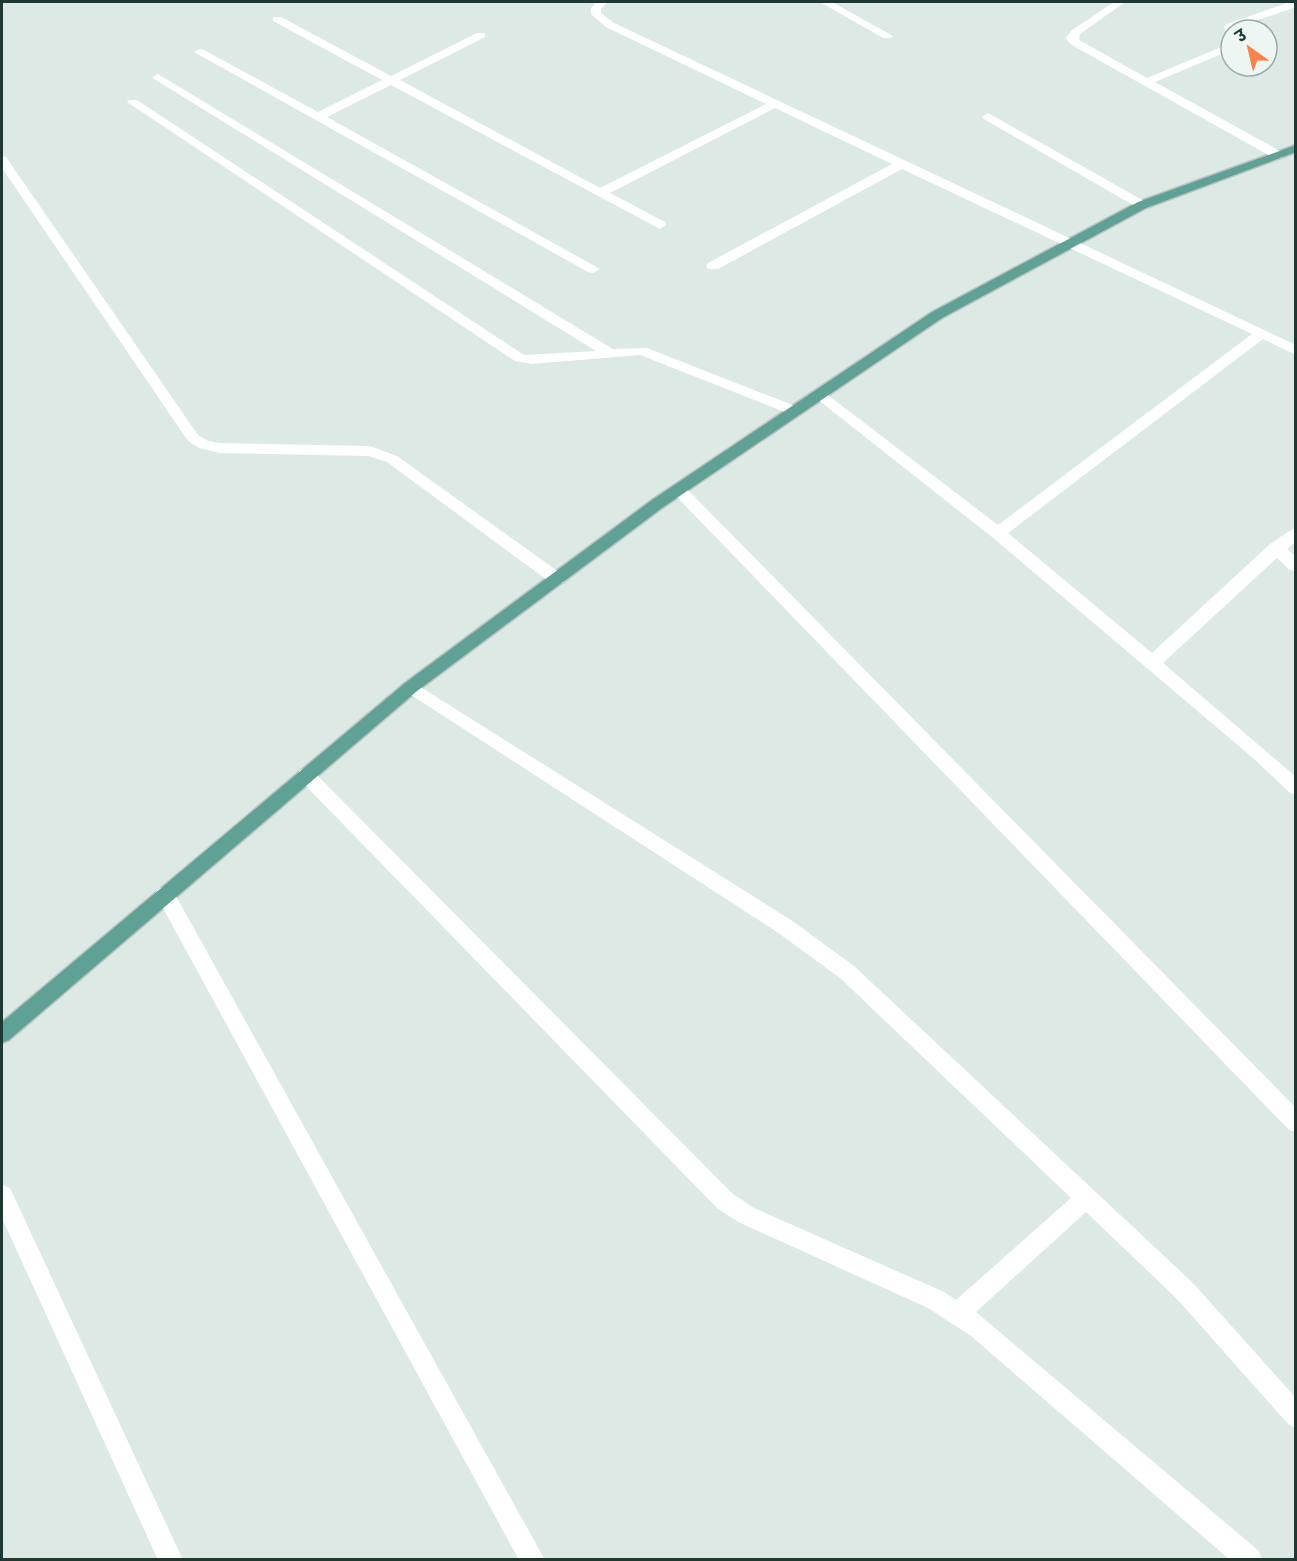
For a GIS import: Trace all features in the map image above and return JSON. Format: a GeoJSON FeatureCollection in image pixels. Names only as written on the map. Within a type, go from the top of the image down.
{"type":"FeatureCollection","features":[{"type":"Feature","properties":{"kind":"main road"},"geometry":{"type":"LineString","coordinates":[[2,1034],[411,687],[679,490],[937,315],[1143,205],[1296,148]]}},
{"type":"Feature","properties":{"kind":"street"},"geometry":{"type":"LineString","coordinates":[[602,2],[596,8],[596,14],[602,20],[1296,351]]}},
{"type":"Feature","properties":{"kind":"street"},"geometry":{"type":"LineString","coordinates":[[825,2],[887,36]]}},
{"type":"Feature","properties":{"kind":"street"},"geometry":{"type":"LineString","coordinates":[[1120,2],[1076,32],[1072,38],[1078,45],[1278,155]]}},
{"type":"Feature","properties":{"kind":"street"},"geometry":{"type":"LineString","coordinates":[[1254,18],[1296,3]]}},
{"type":"Feature","properties":{"kind":"street"},"geometry":{"type":"LineString","coordinates":[[277,20],[660,225]]}},
{"type":"Feature","properties":{"kind":"street"},"geometry":{"type":"LineString","coordinates":[[318,117],[481,35]]}},
{"type":"Feature","properties":{"kind":"street"},"geometry":{"type":"LineString","coordinates":[[1146,82],[1219,51]]}},
{"type":"Feature","properties":{"kind":"street"},"geometry":{"type":"LineString","coordinates":[[200,52],[593,268]]}},
{"type":"Feature","properties":{"kind":"street"},"geometry":{"type":"LineString","coordinates":[[158,77],[610,353]]}},
{"type":"Feature","properties":{"kind":"street"},"geometry":{"type":"LineString","coordinates":[[133,102],[520,358],[531,360],[636,350],[649,352],[795,411]]}},
{"type":"Feature","properties":{"kind":"street"},"geometry":{"type":"LineString","coordinates":[[600,193],[775,104]]}},
{"type":"Feature","properties":{"kind":"street"},"geometry":{"type":"LineString","coordinates":[[988,117],[1143,205]]}},
{"type":"Feature","properties":{"kind":"street"},"geometry":{"type":"LineString","coordinates":[[2,160],[193,438],[204,445],[220,448],[370,451],[380,454],[392,459],[557,579]]}},
{"type":"Feature","properties":{"kind":"street"},"geometry":{"type":"LineString","coordinates":[[713,267],[902,164]]}},
{"type":"Feature","properties":{"kind":"street"},"geometry":{"type":"LineString","coordinates":[[998,533],[1262,333]]}},
{"type":"Feature","properties":{"kind":"street"},"geometry":{"type":"LineString","coordinates":[[1281,342],[1296,336]]}},
{"type":"Feature","properties":{"kind":"street"},"geometry":{"type":"LineString","coordinates":[[819,395],[998,533],[1259,753],[1296,788]]}},
{"type":"Feature","properties":{"kind":"street"},"geometry":{"type":"LineString","coordinates":[[679,490],[1296,1124]]}},
{"type":"Feature","properties":{"kind":"street"},"geometry":{"type":"LineString","coordinates":[[1152,663],[1296,532]]}},
{"type":"Feature","properties":{"kind":"street"},"geometry":{"type":"LineString","coordinates":[[1276,548],[1296,566]]}},
{"type":"Feature","properties":{"kind":"street"},"geometry":{"type":"LineString","coordinates":[[411,687],[814,946],[847,972],[1185,1291],[1296,1416]]}},
{"type":"Feature","properties":{"kind":"street"},"geometry":{"type":"LineString","coordinates":[[306,775],[725,1201],[746,1215],[936,1300],[980,1328],[1250,1560]]}},
{"type":"Feature","properties":{"kind":"street"},"geometry":{"type":"LineString","coordinates":[[165,894],[533,1560]]}},
{"type":"Feature","properties":{"kind":"street"},"geometry":{"type":"LineString","coordinates":[[2,1195],[171,1560]]}},
{"type":"Feature","properties":{"kind":"street"},"geometry":{"type":"LineString","coordinates":[[958,1313],[1087,1197]]}}]}
